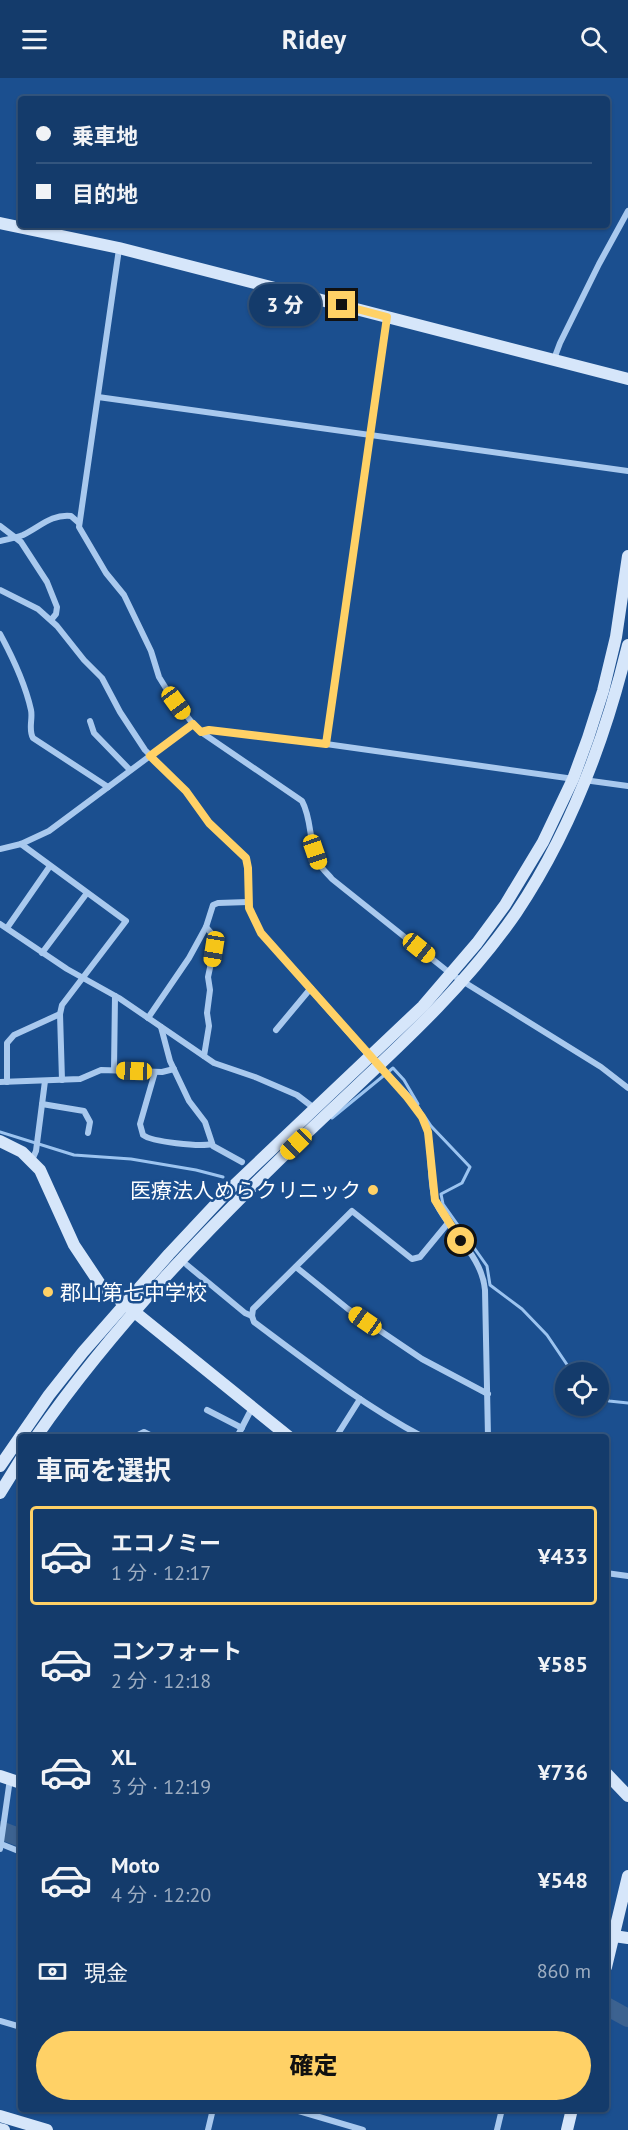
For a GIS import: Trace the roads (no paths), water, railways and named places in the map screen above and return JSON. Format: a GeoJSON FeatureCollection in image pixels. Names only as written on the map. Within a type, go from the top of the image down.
{"type":"FeatureCollection","features":[{"type":"Feature","properties":{"kind":"street"},"geometry":{"type":"LineString","coordinates":[[554,359],[628,211]]}},
{"type":"Feature","properties":{"kind":"street"},"geometry":{"type":"LineString","coordinates":[[0,223],[18,227]]}},
{"type":"Feature","properties":{"kind":"street"},"geometry":{"type":"LineString","coordinates":[[24,228],[119,248],[628,379]]}},
{"type":"Feature","properties":{"kind":"street"},"geometry":{"type":"LineString","coordinates":[[119,248],[79,523],[81,533],[102,567],[124,594],[151,651],[159,677],[185,716],[209,739],[302,801],[308,812],[319,864],[332,879],[451,974],[601,1067],[628,1088]]}},
{"type":"Feature","properties":{"kind":"street"},"geometry":{"type":"LineString","coordinates":[[326,744],[387,317]]}},
{"type":"Feature","properties":{"kind":"street"},"geometry":{"type":"LineString","coordinates":[[98,397],[628,471]]}},
{"type":"Feature","properties":{"kind":"street"},"geometry":{"type":"LineString","coordinates":[[0,541],[16,537],[56,518],[71,516],[79,523]]}},
{"type":"Feature","properties":{"kind":"street"},"geometry":{"type":"LineString","coordinates":[[0,526],[21,542],[47,582],[57,607],[56,614],[51,620]]}},
{"type":"Feature","properties":{"kind":"street"},"geometry":{"type":"LineString","coordinates":[[38,1434],[130,1308],[228,1191],[423,1006],[477,943],[505,905],[543,842],[573,778],[603,691],[616,637],[628,556]]}},
{"type":"Feature","properties":{"kind":"street"},"geometry":{"type":"LineString","coordinates":[[0,590],[38,609],[51,620],[102,678],[120,712],[150,756],[186,791],[209,823],[246,858],[250,913],[261,933],[407,1097],[422,1117],[428,1132],[435,1200],[483,1274],[488,1434]]}},
{"type":"Feature","properties":{"kind":"street"},"geometry":{"type":"LineString","coordinates":[[0,634],[12,656],[31,709],[30,731],[33,738],[108,787]]}},
{"type":"Feature","properties":{"kind":"street"},"geometry":{"type":"LineString","coordinates":[[22,1434],[49,1395],[130,1308],[237,1200],[432,1015],[488,951],[522,903],[555,848],[587,780],[616,694],[628,645]]}},
{"type":"Feature","properties":{"kind":"street"},"geometry":{"type":"LineString","coordinates":[[90,721],[94,733],[130,770]]}},
{"type":"Feature","properties":{"kind":"street"},"geometry":{"type":"LineString","coordinates":[[0,849],[21,844],[49,831],[193,724]]}},
{"type":"Feature","properties":{"kind":"street"},"geometry":{"type":"LineString","coordinates":[[201,732],[209,730],[326,744],[628,786]]}},
{"type":"Feature","properties":{"kind":"street"},"geometry":{"type":"LineString","coordinates":[[21,844],[126,921],[62,1005],[60,1014],[62,1080]]}},
{"type":"Feature","properties":{"kind":"street"},"geometry":{"type":"LineString","coordinates":[[7,928],[50,866]]}},
{"type":"Feature","properties":{"kind":"street"},"geometry":{"type":"LineString","coordinates":[[42,952],[87,893]]}},
{"type":"Feature","properties":{"kind":"street"},"geometry":{"type":"LineString","coordinates":[[148,1018],[206,927],[215,904],[248,902]]}},
{"type":"Feature","properties":{"kind":"street"},"geometry":{"type":"LineString","coordinates":[[0,924],[82,978],[115,996],[214,1063],[297,1095],[314,1108]]}},
{"type":"Feature","properties":{"kind":"street"},"geometry":{"type":"LineString","coordinates":[[204,1056],[209,1026],[208,977],[214,949],[212,934],[206,927]]}},
{"type":"Feature","properties":{"kind":"street"},"geometry":{"type":"LineString","coordinates":[[276,1030],[311,988]]}},
{"type":"Feature","properties":{"kind":"street"},"geometry":{"type":"LineString","coordinates":[[114,1070],[115,996]]}},
{"type":"Feature","properties":{"kind":"street"},"geometry":{"type":"LineString","coordinates":[[60,1014],[14,1035],[9,1040],[4,1082],[80,1079],[101,1070],[154,1072],[174,1069]]}},
{"type":"Feature","properties":{"kind":"street"},"geometry":{"type":"LineString","coordinates":[[161,1028],[174,1069],[189,1101],[205,1122],[212,1144],[215,1148],[242,1161]]}},
{"type":"Feature","properties":{"kind":"street"},"geometry":{"type":"LineString","coordinates":[[154,1072],[140,1124],[146,1137],[203,1145],[212,1144]]}},
{"type":"Feature","properties":{"kind":"street"},"geometry":{"type":"LineString","coordinates":[[32,1160],[36,1151],[45,1081]]}},
{"type":"Feature","properties":{"kind":"street"},"geometry":{"type":"LineString","coordinates":[[42,1104],[83,1110],[89,1119],[88,1133]]}},
{"type":"Feature","properties":{"kind":"street"},"geometry":{"type":"LineString","coordinates":[[0,1141],[22,1152],[40,1170],[74,1245],[85,1265],[100,1284],[286,1434]]}},
{"type":"Feature","properties":{"kind":"street"},"geometry":{"type":"LineString","coordinates":[[418,1434],[360,1399],[254,1322],[252,1316],[253,1309],[352,1211],[412,1259],[420,1257],[448,1223]]}},
{"type":"Feature","properties":{"kind":"street"},"geometry":{"type":"LineString","coordinates":[[187,1265],[245,1313],[252,1316]]}},
{"type":"Feature","properties":{"kind":"street"},"geometry":{"type":"LineString","coordinates":[[296,1267],[348,1309],[422,1359],[488,1394]]}},
{"type":"Feature","properties":{"kind":"street"},"geometry":{"type":"LineString","coordinates":[[338,1434],[360,1399]]}},
{"type":"Feature","properties":{"kind":"street"},"geometry":{"type":"LineString","coordinates":[[239,1434],[253,1407]]}},
{"type":"Feature","properties":{"kind":"street"},"geometry":{"type":"LineString","coordinates":[[207,1410],[242,1428]]}},
{"type":"Feature","properties":{"kind":"street"},"geometry":{"type":"LineString","coordinates":[[0,1466],[18,1440]]}},
{"type":"Feature","properties":{"kind":"street"},"geometry":{"type":"LineString","coordinates":[[0,1493],[18,1464]]}},
{"type":"Feature","properties":{"kind":"street"},"geometry":{"type":"LineString","coordinates":[[609,1573],[628,1576]]}},
{"type":"Feature","properties":{"kind":"street"},"geometry":{"type":"LineString","coordinates":[[609,1776],[628,1796]]}},
{"type":"Feature","properties":{"kind":"street"},"geometry":{"type":"LineString","coordinates":[[0,1849],[10,1780]]}},
{"type":"Feature","properties":{"kind":"street"},"geometry":{"type":"LineString","coordinates":[[1,1844],[18,1851]]}},
{"type":"Feature","properties":{"kind":"street"},"geometry":{"type":"LineString","coordinates":[[628,1876],[610,1935],[628,1938]]}},
{"type":"Feature","properties":{"kind":"street"},"geometry":{"type":"LineString","coordinates":[[0,2021],[18,2026]]}},
{"type":"Feature","properties":{"kind":"street"},"geometry":{"type":"LineString","coordinates":[[208,2130],[212,2112]]}},
{"type":"Feature","properties":{"kind":"street"},"geometry":{"type":"LineString","coordinates":[[312,2112],[363,2130]]}},
{"type":"Feature","properties":{"kind":"street"},"geometry":{"type":"LineString","coordinates":[[497,2130],[501,2112]]}},
{"type":"Feature","properties":{"kind":"street"},"geometry":{"type":"LineString","coordinates":[[567,2130],[571,2112]]}},
{"type":"Feature","properties":{"kind":"street"},"geometry":{"type":"LineString","coordinates":[[0,2115],[48,2130]]}},
{"type":"Feature","properties":{"kind":"waterway"},"geometry":{"type":"LineString","coordinates":[[332,1118],[393,1068],[404,1080],[418,1104]]}},
{"type":"Feature","properties":{"kind":"waterway"},"geometry":{"type":"LineString","coordinates":[[425,1117],[470,1167],[462,1183],[441,1194],[443,1204],[487,1266],[490,1285],[522,1309],[547,1335],[565,1362]]}},
{"type":"Feature","properties":{"kind":"waterway"},"geometry":{"type":"LineString","coordinates":[[0,1132],[74,1155],[131,1159],[223,1177]]}},
{"type":"Feature","properties":{"kind":"waterway"},"geometry":{"type":"LineString","coordinates":[[609,1401],[628,1403]]}},
{"type":"Feature","properties":{"kind":"waterway"},"geometry":{"type":"LineString","coordinates":[[0,1830],[18,1837]]}},
{"type":"Feature","properties":{"kind":"waterway"},"geometry":{"type":"LineString","coordinates":[[609,2008],[628,2018]]}},
{"type":"Feature","properties":{"kind":"place","name":"医療法人めらクリニック"},"geometry":{"type":"Point","coordinates":[373,1190]}},
{"type":"Feature","properties":{"kind":"place","name":"郡山第七中学校"},"geometry":{"type":"Point","coordinates":[48,1292]}}]}
